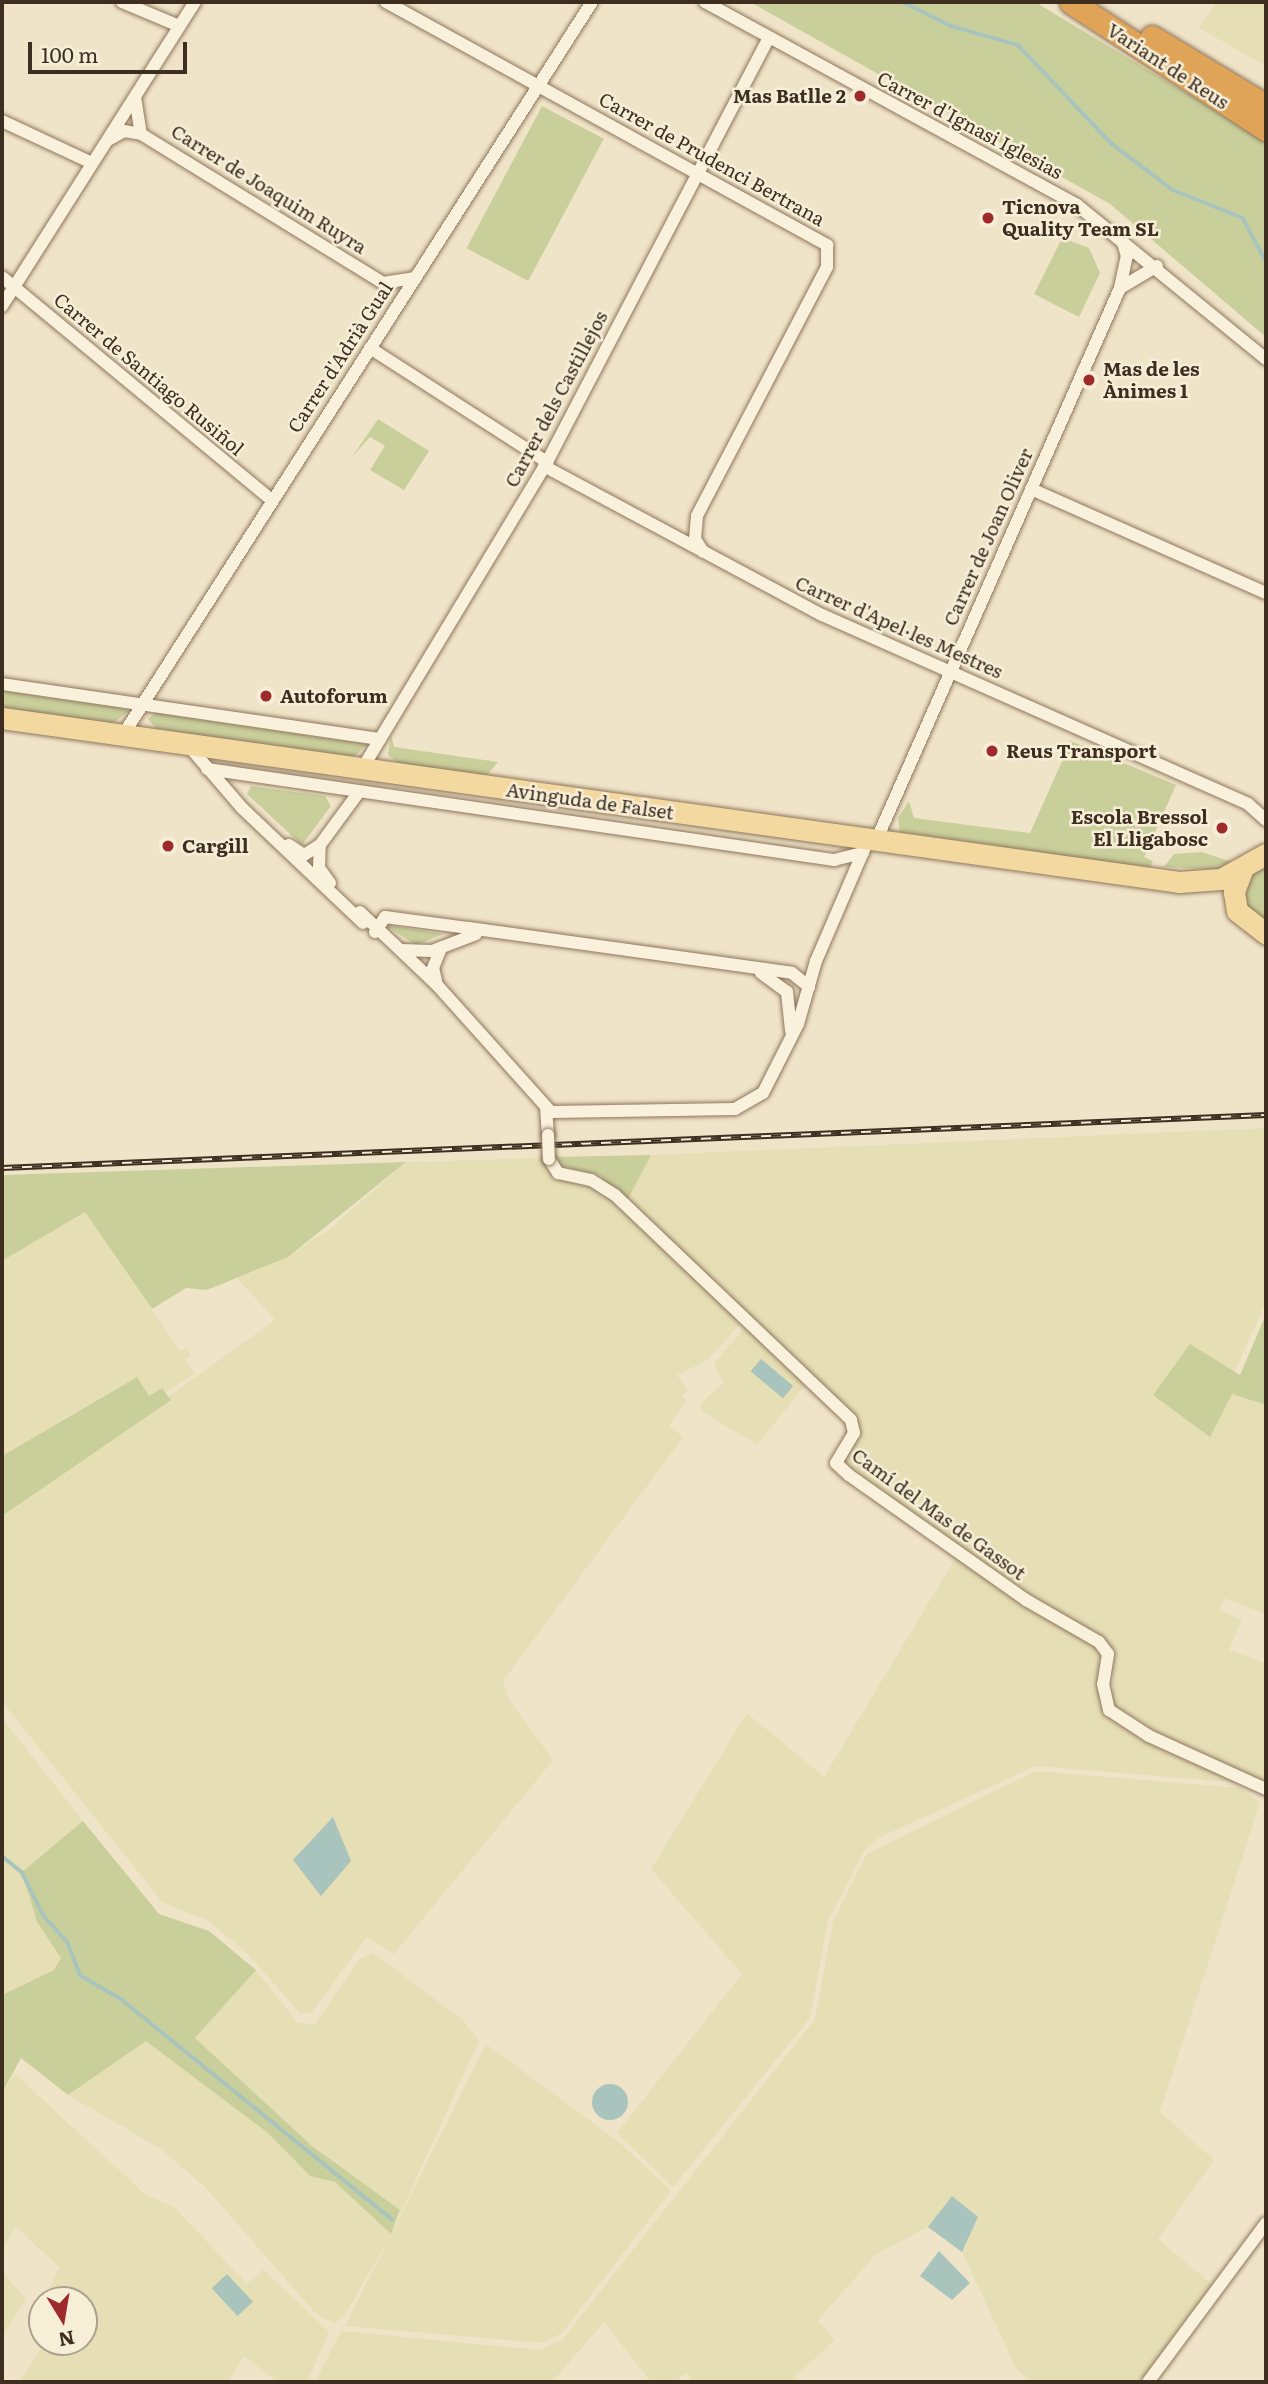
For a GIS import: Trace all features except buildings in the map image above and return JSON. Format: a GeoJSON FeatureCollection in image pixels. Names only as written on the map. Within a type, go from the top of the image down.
{"type":"FeatureCollection","features":[{"type":"Feature","properties":{"kind":"highway","name":"Variant de Reus"},"geometry":{"type":"LineString","coordinates":[[1071,2],[1266,128]]}},
{"type":"Feature","properties":{"kind":"highway","name":"Variant de Reus"},"geometry":{"type":"LineString","coordinates":[[1098,2],[1266,106]]}},
{"type":"Feature","properties":{"kind":"main road","name":"Avinguda de Falset"},"geometry":{"type":"LineString","coordinates":[[2,718],[869,844],[1180,882]]}},
{"type":"Feature","properties":{"kind":"main road"},"geometry":{"type":"LineString","coordinates":[[1180,882],[1221,880],[1258,855]]}},
{"type":"Feature","properties":{"kind":"main road"},"geometry":{"type":"LineString","coordinates":[[1236,908],[1234,892],[1258,855]]}},
{"type":"Feature","properties":{"kind":"main road"},"geometry":{"type":"LineString","coordinates":[[1180,882],[1213,891],[1236,908],[1245,923],[1266,934]]}},
{"type":"Feature","properties":{"kind":"street"},"geometry":{"type":"LineString","coordinates":[[122,2],[179,26]]}},
{"type":"Feature","properties":{"kind":"street"},"geometry":{"type":"LineString","coordinates":[[2,306],[195,2]]}},
{"type":"Feature","properties":{"kind":"street","name":"Carrer de Prudenci Bertrana"},"geometry":{"type":"LineString","coordinates":[[386,2],[697,175],[822,240],[830,255],[697,516]]}},
{"type":"Feature","properties":{"kind":"street","name":"Carrer d'Adrià Gual"},"geometry":{"type":"LineString","coordinates":[[123,735],[592,2]]}},
{"type":"Feature","properties":{"kind":"street","name":"Carrer d'Ignasi Iglesias"},"geometry":{"type":"LineString","coordinates":[[705,2],[768,39],[1077,205],[1121,236],[1266,359]]}},
{"type":"Feature","properties":{"kind":"street","name":"Carrer dels Castillejos"},"geometry":{"type":"LineString","coordinates":[[362,769],[545,464],[768,39]]}},
{"type":"Feature","properties":{"kind":"street","name":"Carrer de Joaquim Ruyra"},"geometry":{"type":"LineString","coordinates":[[135,96],[141,134]]}},
{"type":"Feature","properties":{"kind":"street"},"geometry":{"type":"LineString","coordinates":[[2,121],[92,163]]}},
{"type":"Feature","properties":{"kind":"street","name":"Carrer de Joaquim Ruyra"},"geometry":{"type":"LineString","coordinates":[[103,145],[124,131],[141,134],[383,283]]}},
{"type":"Feature","properties":{"kind":"street","name":"Carrer de Joan Oliver"},"geometry":{"type":"LineString","coordinates":[[546,1107],[567,1116],[740,1108],[763,1093],[790,1035],[869,844],[1120,288],[1127,256],[1121,236]]}},
{"type":"Feature","properties":{"kind":"street"},"geometry":{"type":"LineString","coordinates":[[1120,288],[1157,266]]}},
{"type":"Feature","properties":{"kind":"street","name":"Carrer de Santiago Rusiñol"},"geometry":{"type":"LineString","coordinates":[[2,276],[272,500]]}},
{"type":"Feature","properties":{"kind":"street"},"geometry":{"type":"LineString","coordinates":[[393,311],[383,283],[398,285],[414,278]]}},
{"type":"Feature","properties":{"kind":"street","name":"Carrer d'Apel·les Mestres"},"geometry":{"type":"LineString","coordinates":[[370,348],[545,464],[703,552],[949,671],[1248,804],[1266,807]]}},
{"type":"Feature","properties":{"kind":"street"},"geometry":{"type":"LineString","coordinates":[[1031,489],[1266,593]]}},
{"type":"Feature","properties":{"kind":"street"},"geometry":{"type":"LineString","coordinates":[[662,530],[682,530],[697,516]]}},
{"type":"Feature","properties":{"kind":"street"},"geometry":{"type":"LineString","coordinates":[[697,516],[695,539],[703,552]]}},
{"type":"Feature","properties":{"kind":"street"},"geometry":{"type":"LineString","coordinates":[[2,684],[380,739]]}},
{"type":"Feature","properties":{"kind":"street"},"geometry":{"type":"LineString","coordinates":[[187,744],[206,769],[311,874],[378,929],[465,1016]]}},
{"type":"Feature","properties":{"kind":"street"},"geometry":{"type":"LineString","coordinates":[[206,769],[296,852],[308,854],[320,845],[359,792]]}},
{"type":"Feature","properties":{"kind":"street","name":"Avinguda de Falset"},"geometry":{"type":"LineString","coordinates":[[206,769],[834,860],[869,844]]}},
{"type":"Feature","properties":{"kind":"street","name":"Carrer d'Apel·les Mestres"},"geometry":{"type":"LineString","coordinates":[[1248,804],[1266,820]]}},
{"type":"Feature","properties":{"kind":"street"},"geometry":{"type":"LineString","coordinates":[[320,845],[324,877],[437,985],[546,1107]]}},
{"type":"Feature","properties":{"kind":"street"},"geometry":{"type":"LineString","coordinates":[[378,929],[497,932],[799,975],[809,989],[799,996],[750,969]]}},
{"type":"Feature","properties":{"kind":"street"},"geometry":{"type":"LineString","coordinates":[[401,950],[441,948],[464,934],[497,932]]}},
{"type":"Feature","properties":{"kind":"street"},"geometry":{"type":"LineString","coordinates":[[437,985],[433,968],[441,948]]}},
{"type":"Feature","properties":{"kind":"street"},"geometry":{"type":"LineString","coordinates":[[786,991],[790,1035]]}},
{"type":"Feature","properties":{"kind":"street","name":"Camí del Mas de Gassot"},"geometry":{"type":"LineString","coordinates":[[546,1107],[549,1159],[558,1173],[591,1180],[615,1195],[852,1420],[855,1433],[836,1463],[849,1475],[1026,1600],[1099,1642],[1108,1654],[1103,1684],[1109,1710],[1149,1736],[1266,1789]]}},
{"type":"Feature","properties":{"kind":"street"},"geometry":{"type":"LineString","coordinates":[[1148,2382],[1266,2223]]}},
{"type":"Feature","properties":{"kind":"shaded area"},"geometry":{"type":"Polygon","coordinates":[[[1217,2],[1266,2],[1266,66],[1199,28],[1217,2]]]}},
{"type":"Feature","properties":{"kind":"shaded area"},"geometry":{"type":"Polygon","coordinates":[[[1266,1128],[1266,1302],[1234,1373],[1190,1345],[1232,1394],[1266,1405],[1266,1614],[1224,1598],[1220,1610],[1242,1620],[1229,1650],[1266,1663],[1266,1786],[1155,1736],[1111,1707],[1115,1654],[843,1464],[857,1434],[627,1201],[651,1155],[1266,1128]]]}},
{"type":"Feature","properties":{"kind":"shaded area"},"geometry":{"type":"Polygon","coordinates":[[[544,1158],[552,1178],[599,1188],[741,1323],[708,1360],[677,1375],[688,1391],[682,1395],[686,1402],[669,1426],[683,1437],[503,1681],[508,1698],[553,1760],[394,1954],[367,1937],[311,2013],[300,2013],[244,1950],[206,1920],[162,1902],[2,1701],[2,1516],[275,1320],[237,1278],[288,1257],[331,1228],[406,1162],[544,1158]]]}},
{"type":"Feature","properties":{"kind":"shaded area"},"geometry":{"type":"Polygon","coordinates":[[[85,1212],[180,1351],[186,1348],[191,1355],[185,1360],[195,1373],[166,1393],[162,1388],[149,1396],[136,1377],[2,1456],[2,1261],[85,1212]]]}},
{"type":"Feature","properties":{"kind":"shaded area"},"geometry":{"type":"Polygon","coordinates":[[[745,1328],[807,1383],[757,1445],[701,1411],[701,1403],[724,1383],[714,1363],[745,1328]]]}},
{"type":"Feature","properties":{"kind":"shaded area"},"geometry":{"type":"Polygon","coordinates":[[[956,1557],[1098,1645],[1101,1705],[1110,1714],[1242,1783],[1036,1766],[878,1838],[864,1851],[828,1921],[810,2018],[673,2187],[617,2133],[742,1974],[651,1869],[747,1713],[824,1777],[956,1557]]]}},
{"type":"Feature","properties":{"kind":"shaded area"},"geometry":{"type":"Polygon","coordinates":[[[2,1718],[83,1821],[22,1872],[61,1959],[54,1970],[2,1995],[2,1718]]]}},
{"type":"Feature","properties":{"kind":"shaded area"},"geometry":{"type":"Polygon","coordinates":[[[1036,1771],[1241,1788],[1260,1803],[1160,2112],[1214,2160],[1158,2239],[1214,2286],[1145,2382],[1032,2382],[1016,2368],[962,2252],[978,2217],[952,2196],[928,2227],[876,2254],[818,2320],[834,2340],[795,2377],[799,2382],[693,2382],[686,2373],[674,2382],[651,2382],[604,2322],[552,2382],[315,2382],[341,2331],[539,2350],[562,2340],[815,2019],[833,1922],[867,1854],[1036,1771]]]}},
{"type":"Feature","properties":{"kind":"shaded area"},"geometry":{"type":"Polygon","coordinates":[[[373,1953],[464,2021],[479,2041],[401,2212],[298,2135],[194,2037],[256,1970],[298,2023],[315,2024],[360,1959],[373,1953]]]}},
{"type":"Feature","properties":{"kind":"shaded area"},"geometry":{"type":"Polygon","coordinates":[[[146,2040],[268,2133],[310,2176],[334,2181],[391,2234],[344,2317],[335,2323],[317,2315],[206,2188],[161,2149],[68,2095],[146,2040]]]}},
{"type":"Feature","properties":{"kind":"shaded area"},"geometry":{"type":"Polygon","coordinates":[[[486,2044],[619,2142],[671,2191],[562,2333],[541,2343],[345,2326],[486,2044]]]}},
{"type":"Feature","properties":{"kind":"shaded area"},"geometry":{"type":"Polygon","coordinates":[[[15,2074],[146,2195],[174,2207],[247,2284],[263,2269],[329,2332],[307,2382],[279,2382],[244,2356],[228,2382],[19,2382],[36,2356],[98,2356],[98,2286],[50,2286],[60,2268],[16,2227],[2,2249],[2,2093],[15,2074]]]}},
{"type":"Feature","properties":{"kind":"shaded area"},"geometry":{"type":"Polygon","coordinates":[[[2,2259],[5,2275],[26,2299],[2,2336],[2,2259]]]}},
{"type":"Feature","properties":{"kind":"green space"},"geometry":{"type":"Polygon","coordinates":[[[750,2],[1035,2],[1266,141],[1266,337],[1110,204],[750,2]]]}},
{"type":"Feature","properties":{"kind":"green space"},"geometry":{"type":"Polygon","coordinates":[[[542,106],[604,139],[528,281],[466,248],[542,106]]]}},
{"type":"Feature","properties":{"kind":"green space"},"geometry":{"type":"Polygon","coordinates":[[[1062,238],[1089,248],[1100,273],[1079,317],[1034,294],[1062,238]]]}},
{"type":"Feature","properties":{"kind":"green space"},"geometry":{"type":"Polygon","coordinates":[[[378,419],[429,451],[404,490],[370,470],[385,446],[370,437],[352,457],[378,419]]]}},
{"type":"Feature","properties":{"kind":"green space"},"geometry":{"type":"Polygon","coordinates":[[[2,691],[129,711],[112,724],[2,708],[2,691]]]}},
{"type":"Feature","properties":{"kind":"green space"},"geometry":{"type":"Polygon","coordinates":[[[156,712],[367,744],[354,757],[157,729],[148,719],[156,712]]]}},
{"type":"Feature","properties":{"kind":"green space"},"geometry":{"type":"Polygon","coordinates":[[[391,735],[394,747],[498,762],[487,775],[400,764],[388,755],[391,735]]]}},
{"type":"Feature","properties":{"kind":"green space"},"geometry":{"type":"Polygon","coordinates":[[[1071,741],[1176,785],[1144,857],[1153,861],[1150,868],[900,832],[898,818],[909,801],[914,818],[1030,833],[1071,741]]]}},
{"type":"Feature","properties":{"kind":"green space"},"geometry":{"type":"Polygon","coordinates":[[[251,786],[325,796],[331,806],[302,845],[247,794],[251,786]]]}},
{"type":"Feature","properties":{"kind":"green space"},"geometry":{"type":"Polygon","coordinates":[[[1202,852],[1232,862],[1224,870],[1164,867],[1174,854],[1202,852]]]}},
{"type":"Feature","properties":{"kind":"green space"},"geometry":{"type":"Polygon","coordinates":[[[1266,863],[1266,925],[1246,910],[1243,888],[1253,869],[1266,863]]]}},
{"type":"Feature","properties":{"kind":"green space"},"geometry":{"type":"Polygon","coordinates":[[[387,925],[443,934],[416,945],[387,925]]]}},
{"type":"Feature","properties":{"kind":"green space"},"geometry":{"type":"Polygon","coordinates":[[[651,1155],[627,1201],[599,1175],[559,1165],[552,1157],[651,1155]]]}},
{"type":"Feature","properties":{"kind":"green space"},"geometry":{"type":"Polygon","coordinates":[[[406,1162],[288,1257],[207,1290],[186,1288],[152,1309],[85,1212],[2,1261],[2,1175],[406,1162]]]}},
{"type":"Feature","properties":{"kind":"green space"},"geometry":{"type":"Polygon","coordinates":[[[1266,1314],[1266,1405],[1232,1394],[1210,1437],[1153,1395],[1190,1344],[1240,1375],[1266,1314]]]}},
{"type":"Feature","properties":{"kind":"green space"},"geometry":{"type":"Polygon","coordinates":[[[137,1377],[149,1396],[162,1388],[171,1400],[2,1516],[2,1456],[137,1377]]]}},
{"type":"Feature","properties":{"kind":"green space"},"geometry":{"type":"Polygon","coordinates":[[[83,1821],[159,1914],[209,1931],[256,1970],[195,2038],[312,2146],[400,2210],[391,2234],[335,2182],[310,2176],[268,2133],[146,2041],[68,2095],[21,2058],[2,2093],[2,1995],[54,1970],[61,1958],[37,1922],[22,1872],[83,1821]]]}},
{"type":"Feature","properties":{"kind":"water"},"geometry":{"type":"Polygon","coordinates":[[[761,1359],[793,1386],[783,1398],[751,1371],[761,1359]]]}},
{"type":"Feature","properties":{"kind":"water"},"geometry":{"type":"Polygon","coordinates":[[[333,1817],[351,1861],[321,1896],[293,1860],[333,1817]]]}},
{"type":"Feature","properties":{"kind":"water"},"geometry":{"type":"Polygon","coordinates":[[[610,2084],[623,2089],[628,2102],[623,2115],[610,2120],[597,2115],[592,2102],[597,2089],[610,2084]]]}},
{"type":"Feature","properties":{"kind":"water"},"geometry":{"type":"Polygon","coordinates":[[[952,2196],[978,2217],[962,2252],[928,2227],[952,2196]]]}},
{"type":"Feature","properties":{"kind":"water"},"geometry":{"type":"Polygon","coordinates":[[[939,2251],[970,2283],[952,2300],[920,2276],[939,2251]]]}},
{"type":"Feature","properties":{"kind":"water"},"geometry":{"type":"Polygon","coordinates":[[[227,2274],[253,2302],[238,2316],[212,2288],[227,2274]]]}},
{"type":"Feature","properties":{"kind":"waterway"},"geometry":{"type":"LineString","coordinates":[[903,2],[951,26],[1018,45],[1112,144],[1173,190],[1243,218],[1266,261]]}},
{"type":"Feature","properties":{"kind":"waterway"},"geometry":{"type":"LineString","coordinates":[[2,1856],[22,1872],[44,1916],[68,1943],[80,1975],[121,1999],[392,2219]]}},
{"type":"Feature","properties":{"kind":"railway"},"geometry":{"type":"LineString","coordinates":[[2,1168],[1266,1115]]}},
{"type":"Feature","properties":{"kind":"place","name":"Mas Batlle 2"},"geometry":{"type":"Point","coordinates":[860,96]}},
{"type":"Feature","properties":{"kind":"place","name":"Ticnova Quality Team SL"},"geometry":{"type":"Point","coordinates":[988,218]}},
{"type":"Feature","properties":{"kind":"place","name":"Mas de les Ànimes 1"},"geometry":{"type":"Point","coordinates":[1089,380]}},
{"type":"Feature","properties":{"kind":"place","name":"Autoforum"},"geometry":{"type":"Point","coordinates":[266,696]}},
{"type":"Feature","properties":{"kind":"place","name":"Reus Transport"},"geometry":{"type":"Point","coordinates":[992,751]}},
{"type":"Feature","properties":{"kind":"place","name":"Escola Bressol El Lligabosc"},"geometry":{"type":"Point","coordinates":[1222,828]}},
{"type":"Feature","properties":{"kind":"place","name":"Cargill"},"geometry":{"type":"Point","coordinates":[168,846]}}]}
